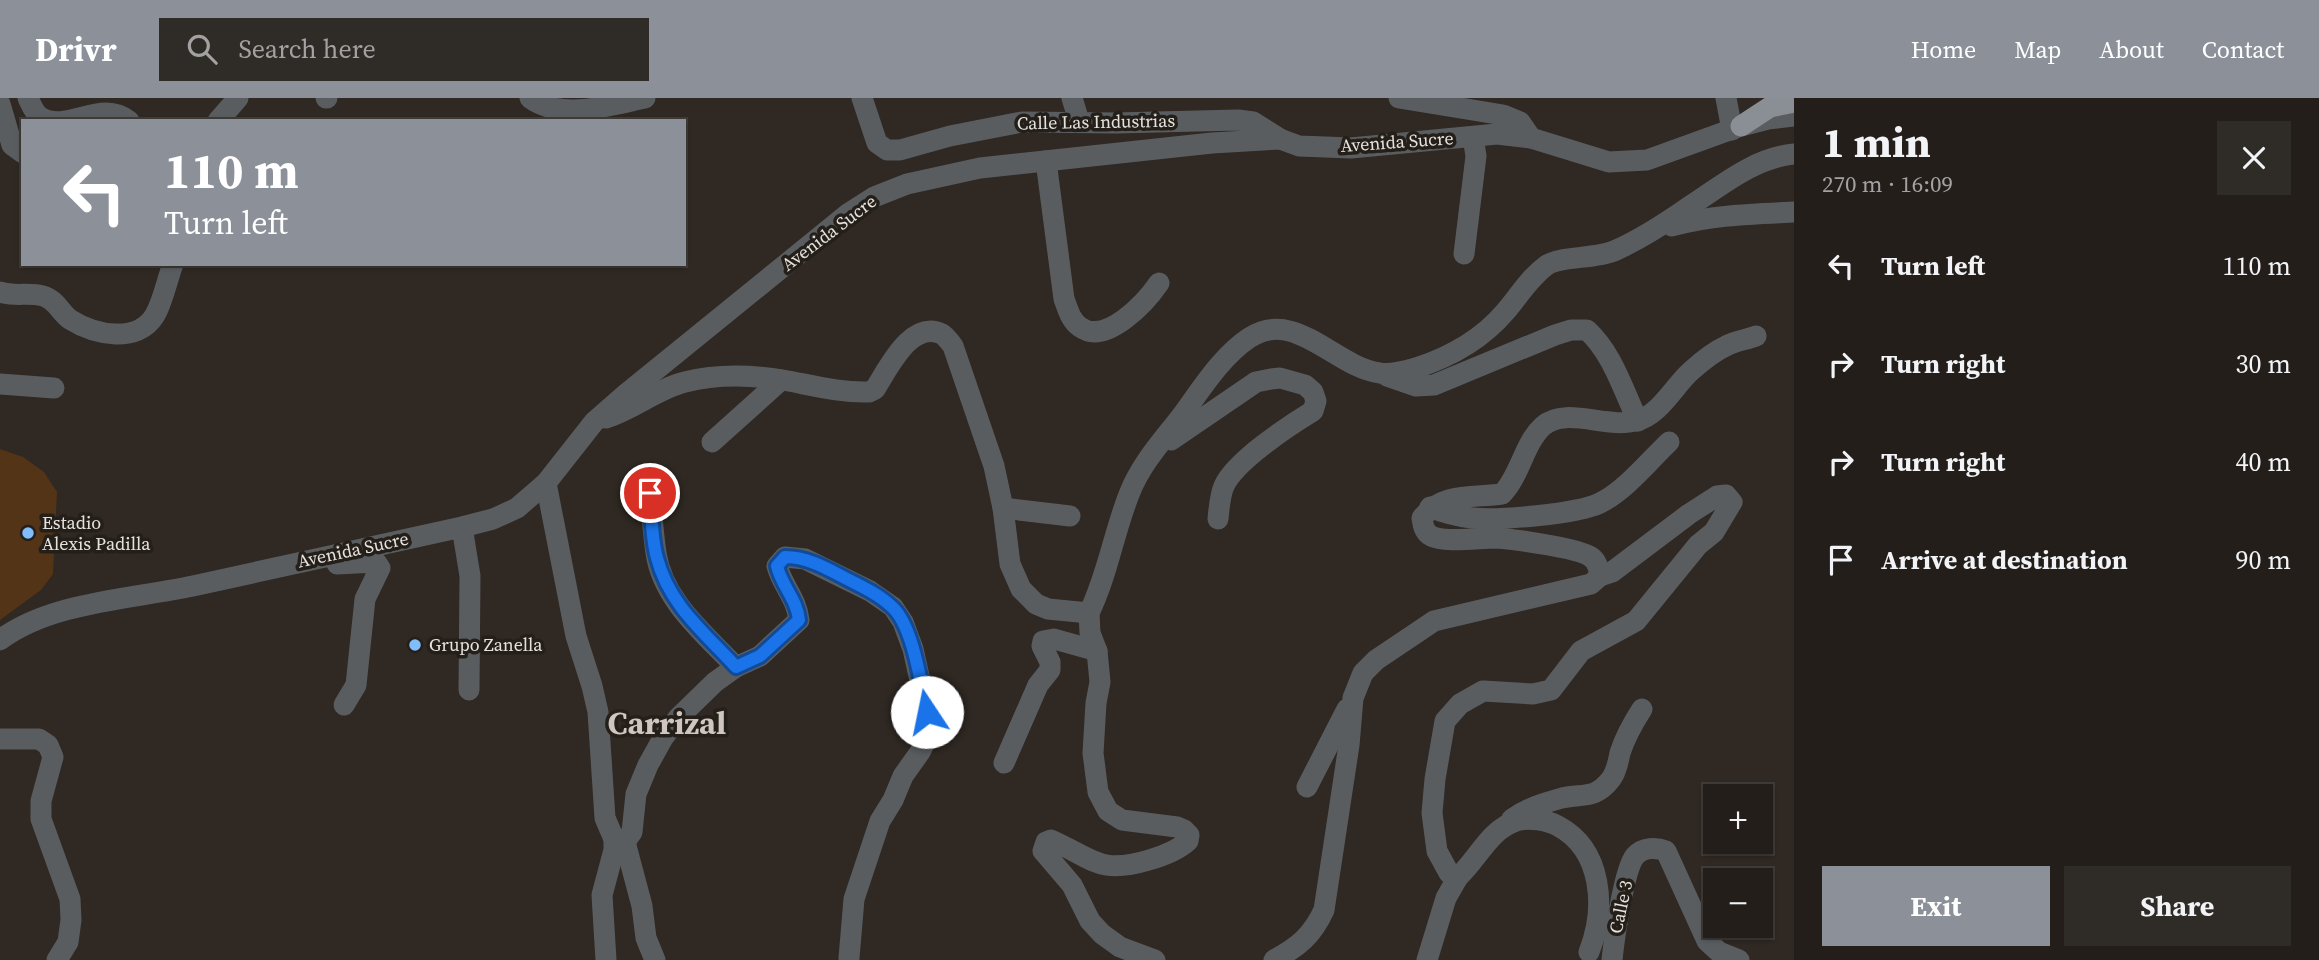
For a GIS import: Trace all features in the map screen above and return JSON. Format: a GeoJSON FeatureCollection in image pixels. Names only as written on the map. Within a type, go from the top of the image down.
{"type":"FeatureCollection","features":[{"type":"Feature","properties":{"kind":"main road"},"geometry":{"type":"LineString","coordinates":[[1736,128],[1770,107],[1794,102]]}},
{"type":"Feature","properties":{"kind":"street"},"geometry":{"type":"LineString","coordinates":[[28,98],[39,116],[46,119]]}},
{"type":"Feature","properties":{"kind":"street"},"geometry":{"type":"LineString","coordinates":[[220,119],[238,98]]}},
{"type":"Feature","properties":{"kind":"street"},"geometry":{"type":"LineString","coordinates":[[530,98],[547,114],[590,110],[645,98]]}},
{"type":"Feature","properties":{"kind":"street","name":"Calle Las Industrias"},"geometry":{"type":"LineString","coordinates":[[862,98],[877,143],[887,150],[900,150],[950,136],[1022,122],[1238,120],[1253,122],[1280,139]]}},
{"type":"Feature","properties":{"kind":"street"},"geometry":{"type":"LineString","coordinates":[[1072,98],[1079,121]]}},
{"type":"Feature","properties":{"kind":"street"},"geometry":{"type":"LineString","coordinates":[[1399,98],[1503,115],[1520,122],[1531,138]]}},
{"type":"Feature","properties":{"kind":"street"},"geometry":{"type":"LineString","coordinates":[[1726,98],[1736,128]]}},
{"type":"Feature","properties":{"kind":"street"},"geometry":{"type":"LineString","coordinates":[[0,104],[12,145],[21,152]]}},
{"type":"Feature","properties":{"kind":"street"},"geometry":{"type":"LineString","coordinates":[[55,119],[106,105],[121,111],[127,119]]}},
{"type":"Feature","properties":{"kind":"street","name":"Avenida Sucre"},"geometry":{"type":"LineString","coordinates":[[0,640],[40,619],[64,611],[195,586],[462,527],[493,519],[517,508],[546,483],[594,422],[688,342],[849,213],[874,197],[907,184],[980,168],[1212,143],[1280,139],[1299,146],[1351,148],[1497,134],[1531,138],[1609,162],[1647,160],[1736,128],[1768,119],[1794,116]]}},
{"type":"Feature","properties":{"kind":"street"},"geometry":{"type":"LineString","coordinates":[[1464,254],[1476,156],[1474,137]]}},
{"type":"Feature","properties":{"kind":"street"},"geometry":{"type":"LineString","coordinates":[[1382,374],[1419,367],[1482,335],[1507,310],[1526,284],[1551,262],[1596,257],[1614,251],[1653,231],[1744,170],[1794,154]]}},
{"type":"Feature","properties":{"kind":"street"},"geometry":{"type":"LineString","coordinates":[[1046,161],[1063,299],[1072,320],[1082,329],[1100,331],[1119,323],[1147,300],[1159,283]]}},
{"type":"Feature","properties":{"kind":"street"},"geometry":{"type":"LineString","coordinates":[[1653,231],[1701,218],[1794,212]]}},
{"type":"Feature","properties":{"kind":"street"},"geometry":{"type":"LineString","coordinates":[[0,292],[42,296],[55,302],[69,319],[85,327],[105,333],[130,334],[147,326],[155,314],[172,266]]}},
{"type":"Feature","properties":{"kind":"street"},"geometry":{"type":"LineString","coordinates":[[1155,960],[1120,947],[1102,934],[1090,921],[1072,885],[1043,851],[1043,846],[1051,840],[1100,864],[1126,867],[1160,857],[1188,841],[1189,835],[1177,827],[1122,821],[1108,811],[1098,792],[1093,753],[1100,682],[1097,651],[1090,633],[1089,612],[1100,590],[1130,492],[1152,453],[1207,380],[1249,338],[1267,329],[1310,338],[1351,363],[1416,386],[1434,385],[1555,335],[1571,330],[1587,330],[1606,352],[1637,421]]}},
{"type":"Feature","properties":{"kind":"street"},"geometry":{"type":"LineString","coordinates":[[594,422],[636,406],[685,382],[741,376],[869,392],[875,389],[908,340],[931,332],[942,335],[953,346],[993,466],[1003,508],[1010,564],[1021,589],[1036,604],[1048,609],[1089,612]]}},
{"type":"Feature","properties":{"kind":"street"},"geometry":{"type":"LineString","coordinates":[[1600,576],[1597,563],[1590,556],[1566,549],[1499,538],[1440,539],[1429,536],[1424,529],[1422,518],[1430,508],[1441,502],[1502,494],[1509,487],[1542,426],[1555,419],[1576,417],[1608,424],[1637,421],[1666,399],[1677,384],[1707,358],[1727,345],[1756,336]]}},
{"type":"Feature","properties":{"kind":"street"},"geometry":{"type":"LineString","coordinates":[[1152,453],[1256,382],[1280,377],[1305,385],[1313,392],[1316,401],[1313,411],[1267,441],[1223,486],[1218,519]]}},
{"type":"Feature","properties":{"kind":"street"},"geometry":{"type":"LineString","coordinates":[[712,442],[781,380]]}},
{"type":"Feature","properties":{"kind":"street"},"geometry":{"type":"LineString","coordinates":[[0,384],[54,388]]}},
{"type":"Feature","properties":{"kind":"street"},"geometry":{"type":"LineString","coordinates":[[1430,508],[1445,514],[1475,519],[1559,513],[1600,503],[1619,490],[1670,442]]}},
{"type":"Feature","properties":{"kind":"street"},"geometry":{"type":"LineString","coordinates":[[546,483],[576,636],[589,675],[597,712],[605,818],[619,841],[642,906],[646,938],[655,960]]}},
{"type":"Feature","properties":{"kind":"street"},"geometry":{"type":"LineString","coordinates":[[650,493],[656,555],[671,594],[681,610],[736,667]]}},
{"type":"Feature","properties":{"kind":"street"},"geometry":{"type":"LineString","coordinates":[[1307,788],[1363,673],[1376,660],[1434,621],[1591,584],[1600,576],[1612,572],[1689,514],[1717,496],[1726,495],[1732,502],[1714,532],[1692,552],[1636,621],[1581,651],[1551,690],[1533,694],[1483,691],[1460,705],[1445,721],[1432,813],[1437,851],[1449,873],[1458,877]]}},
{"type":"Feature","properties":{"kind":"street"},"geometry":{"type":"LineString","coordinates":[[1003,508],[1070,516]]}},
{"type":"Feature","properties":{"kind":"street"},"geometry":{"type":"LineString","coordinates":[[462,527],[470,576],[469,690]]}},
{"type":"Feature","properties":{"kind":"street"},"geometry":{"type":"LineString","coordinates":[[323,556],[340,564],[376,562],[380,568],[365,599],[356,685],[344,705]]}},
{"type":"Feature","properties":{"kind":"street"},"geometry":{"type":"LineString","coordinates":[[606,960],[602,895],[614,850],[619,841],[632,832],[636,794],[648,765],[678,718],[715,682],[736,667],[760,656],[799,620],[789,591],[779,576],[777,566],[785,557],[806,559],[870,591],[893,607],[903,622],[913,649],[927,712],[925,742],[903,776],[880,821],[870,848],[854,899],[849,958]]}},
{"type":"Feature","properties":{"kind":"street"},"geometry":{"type":"LineString","coordinates":[[1004,763],[1038,685],[1049,670],[1050,662],[1042,646],[1043,640],[1054,639],[1097,651]]}},
{"type":"Feature","properties":{"kind":"street"},"geometry":{"type":"LineString","coordinates":[[1274,960],[1306,939],[1316,927],[1324,910],[1349,745],[1353,698]]}},
{"type":"Feature","properties":{"kind":"street"},"geometry":{"type":"LineString","coordinates":[[1427,960],[1446,898],[1481,847],[1514,817],[1530,807],[1567,797],[1585,797],[1600,790],[1617,768],[1629,729],[1642,709]]}},
{"type":"Feature","properties":{"kind":"street"},"geometry":{"type":"LineString","coordinates":[[0,739],[39,739],[48,745],[53,757],[41,802],[41,819],[70,899],[71,920],[68,942],[57,960]]}},
{"type":"Feature","properties":{"kind":"street"},"geometry":{"type":"LineString","coordinates":[[1506,826],[1520,820],[1548,821],[1567,831],[1585,848],[1598,886],[1596,935],[1589,951]]}},
{"type":"Feature","properties":{"kind":"street","name":"Calle 3"},"geometry":{"type":"LineString","coordinates":[[1612,960],[1625,884],[1634,857],[1642,851],[1656,847],[1666,851],[1707,941],[1720,952],[1739,960]]}},
{"type":"Feature","properties":{"kind":"shaded area","name":"Estadio Alexis Padilla"},"geometry":{"type":"Polygon","coordinates":[[[0,449],[23,457],[44,472],[57,492],[53,574],[41,590],[0,620],[0,449]]]}},
{"type":"Feature","properties":{"kind":"place","name":"Estadio Alexis Padilla"},"geometry":{"type":"Point","coordinates":[28,533]}},
{"type":"Feature","properties":{"kind":"place","name":"Grupo Zanella"},"geometry":{"type":"Point","coordinates":[415,645]}},
{"type":"Feature","properties":{"kind":"district","name":"Carrizal"},"geometry":{"type":"Point","coordinates":[667,723]}},
{"type":"Feature","properties":{"kind":"route"},"geometry":{"type":"LineString","coordinates":[[650,493],[656,555],[671,594],[681,610],[736,667],[760,656],[799,620],[798,611],[779,576],[777,566],[785,557],[806,559],[870,591],[893,607],[903,622],[913,649],[927,712]]}}]}
